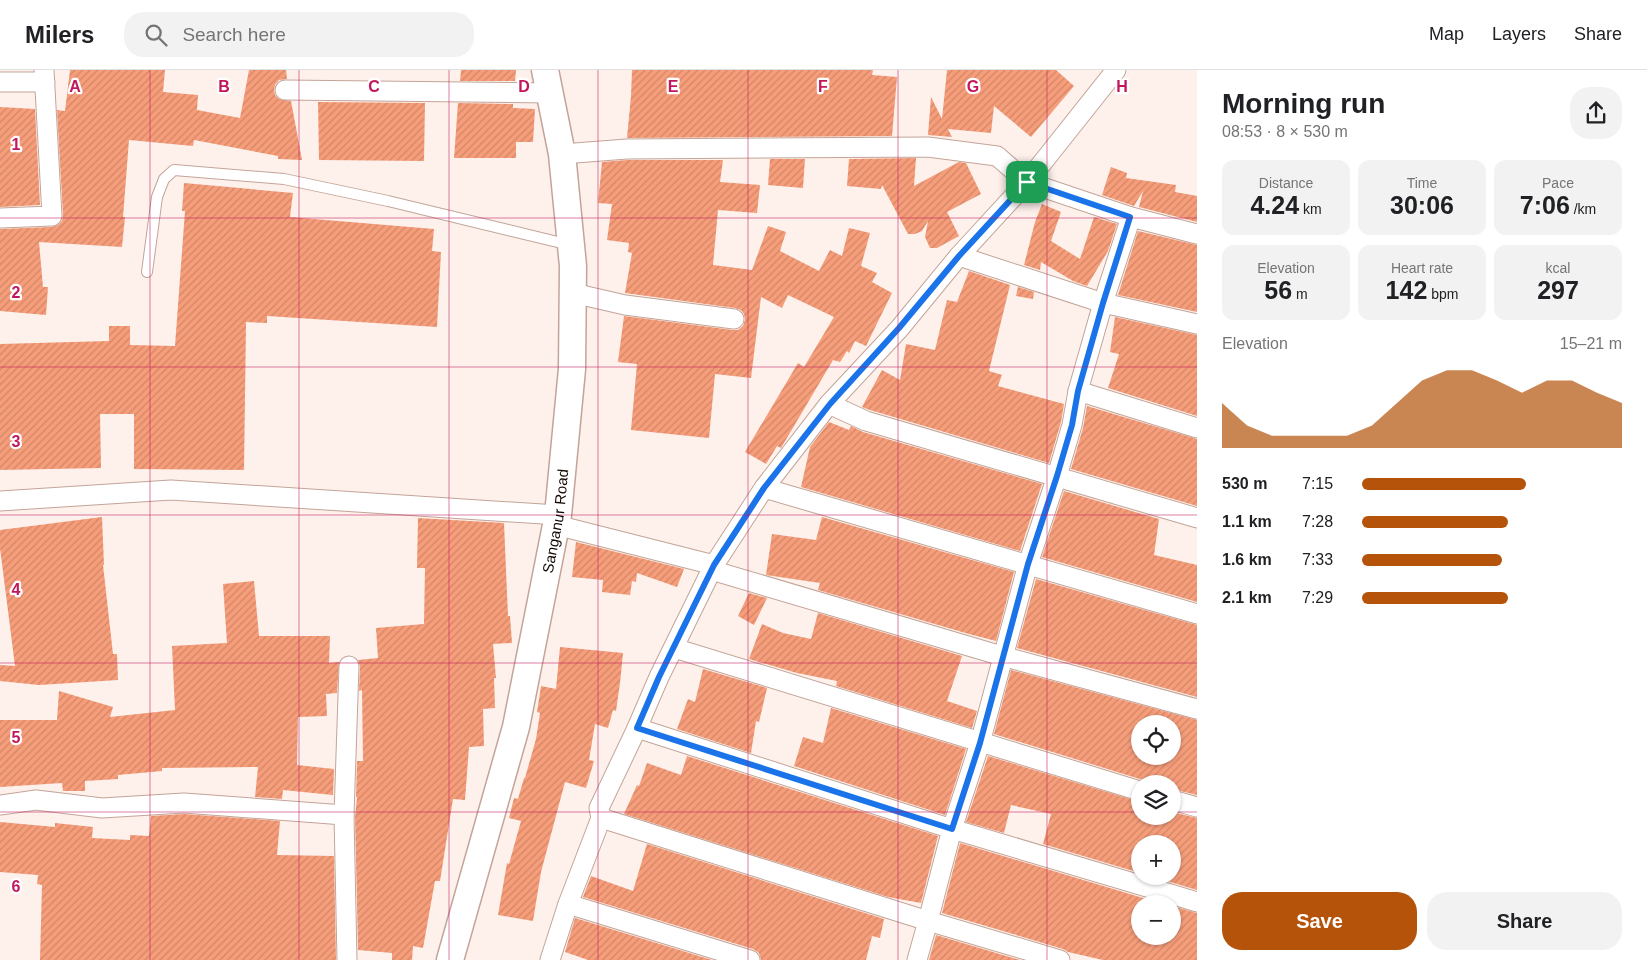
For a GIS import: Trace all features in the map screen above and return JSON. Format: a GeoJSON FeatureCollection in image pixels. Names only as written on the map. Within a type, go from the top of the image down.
{"type":"FeatureCollection","features":[{"type":"Feature","properties":{"kind":"main road","name":"Sanganur Road"},"geometry":{"type":"LineString","coordinates":[[450,960],[516,727],[557,520],[572,369],[573,266],[562,154],[548,81]]}},
{"type":"Feature","properties":{"kind":"street"},"geometry":{"type":"LineString","coordinates":[[550,960],[568,904],[601,818],[599,808],[712,567],[764,488],[830,404],[899,328],[959,256],[1027,182],[1116,70]]}},
{"type":"Feature","properties":{"kind":"street"},"geometry":{"type":"LineString","coordinates":[[0,82],[44,76],[52,216],[0,218]]}},
{"type":"Feature","properties":{"kind":"street"},"geometry":{"type":"LineString","coordinates":[[286,90],[548,81]]}},
{"type":"Feature","properties":{"kind":"street"},"geometry":{"type":"LineString","coordinates":[[562,154],[628,149],[928,147],[997,156],[1027,182],[1130,217],[1197,234]]}},
{"type":"Feature","properties":{"kind":"street"},"geometry":{"type":"LineString","coordinates":[[916,960],[952,829],[980,743],[1028,564],[1072,425],[1078,391],[1103,303],[1130,217]]}},
{"type":"Feature","properties":{"kind":"street"},"geometry":{"type":"LineString","coordinates":[[959,256],[1103,303],[1197,324]]}},
{"type":"Feature","properties":{"kind":"street"},"geometry":{"type":"LineString","coordinates":[[573,292],[625,305],[734,318]]}},
{"type":"Feature","properties":{"kind":"street"},"geometry":{"type":"LineString","coordinates":[[1078,391],[1197,428]]}},
{"type":"Feature","properties":{"kind":"street"},"geometry":{"type":"LineString","coordinates":[[830,404],[866,421],[1197,518]]}},
{"type":"Feature","properties":{"kind":"street"},"geometry":{"type":"LineString","coordinates":[[764,488],[1197,614]]}},
{"type":"Feature","properties":{"kind":"street"},"geometry":{"type":"LineString","coordinates":[[0,501],[171,490],[557,520],[1002,656],[1197,709]]}},
{"type":"Feature","properties":{"kind":"street"},"geometry":{"type":"LineString","coordinates":[[674,648],[980,743],[1131,787]]}},
{"type":"Feature","properties":{"kind":"street"},"geometry":{"type":"LineString","coordinates":[[347,960],[344,815],[349,666]]}},
{"type":"Feature","properties":{"kind":"street"},"geometry":{"type":"LineString","coordinates":[[637,728],[952,829],[1197,902]]}},
{"type":"Feature","properties":{"kind":"street"},"geometry":{"type":"LineString","coordinates":[[0,805],[36,800],[102,808],[184,803],[344,815]]}},
{"type":"Feature","properties":{"kind":"street"},"geometry":{"type":"LineString","coordinates":[[1181,803],[1197,807]]}},
{"type":"Feature","properties":{"kind":"street"},"geometry":{"type":"LineString","coordinates":[[601,818],[928,921],[1060,960]]}},
{"type":"Feature","properties":{"kind":"street"},"geometry":{"type":"LineString","coordinates":[[568,904],[750,960]]}},
{"type":"Feature","properties":{"kind":"lane"},"geometry":{"type":"LineString","coordinates":[[147,272],[157,197],[164,179],[174,170],[284,180],[388,201],[571,245]]}},
{"type":"Feature","properties":{"kind":"building"},"geometry":{"type":"Polygon","coordinates":[[[70,70],[165,70],[163,92],[198,95],[197,110],[240,118],[249,70],[286,70],[287,79],[279,80],[274,90],[275,95],[279,99],[291,101],[302,160],[278,159],[278,156],[194,140],[193,146],[129,140],[122,247],[39,242],[43,287],[48,287],[46,315],[0,311],[0,229],[52,227],[62,221],[57,110],[65,111],[70,70]]]}},
{"type":"Feature","properties":{"kind":"building"},"geometry":{"type":"Polygon","coordinates":[[[461,70],[516,70],[515,81],[460,81],[461,70]]]}},
{"type":"Feature","properties":{"kind":"building"},"geometry":{"type":"Polygon","coordinates":[[[632,70],[873,70],[872,75],[897,77],[892,136],[627,138],[632,70]]]}},
{"type":"Feature","properties":{"kind":"building"},"geometry":{"type":"Polygon","coordinates":[[[947,70],[1056,70],[1074,86],[1031,137],[994,106],[991,133],[948,129],[952,137],[928,135],[931,97],[942,119],[947,70]]]}},
{"type":"Feature","properties":{"kind":"building"},"geometry":{"type":"Polygon","coordinates":[[[318,102],[425,103],[424,161],[319,160],[318,102]]]}},
{"type":"Feature","properties":{"kind":"building"},"geometry":{"type":"Polygon","coordinates":[[[458,103],[513,104],[513,108],[535,109],[533,142],[516,142],[516,158],[454,158],[458,103]]]}},
{"type":"Feature","properties":{"kind":"building"},"geometry":{"type":"Polygon","coordinates":[[[0,107],[35,109],[40,205],[0,207],[0,107]]]}},
{"type":"Feature","properties":{"kind":"building"},"geometry":{"type":"Polygon","coordinates":[[[916,158],[914,186],[959,162],[966,163],[981,194],[947,212],[959,236],[937,248],[930,248],[925,237],[928,221],[922,231],[908,234],[882,185],[881,189],[847,186],[849,159],[916,158]]]}},
{"type":"Feature","properties":{"kind":"building"},"geometry":{"type":"Polygon","coordinates":[[[770,159],[805,159],[803,188],[768,185],[770,159]]]}},
{"type":"Feature","properties":{"kind":"building"},"geometry":{"type":"Polygon","coordinates":[[[627,160],[723,160],[720,182],[760,185],[757,213],[718,210],[713,265],[752,270],[768,226],[786,232],[780,251],[819,271],[830,250],[842,256],[849,228],[870,233],[861,266],[877,273],[872,282],[892,293],[866,346],[855,341],[849,353],[847,351],[840,362],[833,360],[781,448],[777,446],[766,464],[745,452],[798,363],[804,367],[834,317],[788,295],[782,308],[761,297],[751,378],[715,374],[709,438],[631,430],[637,364],[618,362],[624,316],[733,330],[738,330],[743,326],[745,320],[741,310],[735,308],[625,293],[632,253],[628,252],[629,243],[607,240],[612,204],[598,203],[602,162],[627,160]]]}},
{"type":"Feature","properties":{"kind":"building"},"geometry":{"type":"Polygon","coordinates":[[[1111,167],[1127,173],[1126,178],[1176,185],[1175,192],[1197,196],[1197,222],[1139,207],[1143,191],[1134,206],[1102,195],[1111,167]]]}},
{"type":"Feature","properties":{"kind":"building"},"geometry":{"type":"Polygon","coordinates":[[[184,183],[293,193],[290,217],[434,229],[432,251],[441,252],[437,327],[267,316],[267,323],[246,322],[244,470],[134,469],[134,414],[100,414],[101,468],[0,470],[0,344],[109,341],[109,326],[130,326],[130,345],[175,346],[185,211],[182,211],[184,183]]]}},
{"type":"Feature","properties":{"kind":"building"},"geometry":{"type":"Polygon","coordinates":[[[1042,204],[1061,212],[1051,241],[1080,259],[1094,217],[1117,224],[1108,251],[1087,286],[1073,281],[1041,262],[1040,270],[1024,265],[1035,222],[1042,204]]]}},
{"type":"Feature","properties":{"kind":"building"},"geometry":{"type":"Polygon","coordinates":[[[1138,231],[1197,245],[1197,312],[1118,295],[1138,231]]]}},
{"type":"Feature","properties":{"kind":"building"},"geometry":{"type":"Polygon","coordinates":[[[969,271],[1010,285],[989,371],[1002,375],[998,386],[1064,404],[1061,422],[1049,463],[862,407],[882,370],[900,380],[906,344],[935,350],[947,300],[957,302],[969,271]]]}},
{"type":"Feature","properties":{"kind":"building"},"geometry":{"type":"Polygon","coordinates":[[[1018,287],[1034,292],[1033,299],[1016,296],[1018,287]]]}},
{"type":"Feature","properties":{"kind":"building"},"geometry":{"type":"Polygon","coordinates":[[[1115,317],[1197,335],[1197,416],[1108,388],[1119,354],[1110,352],[1115,317]]]}},
{"type":"Feature","properties":{"kind":"building"},"geometry":{"type":"Polygon","coordinates":[[[1087,406],[1197,439],[1197,506],[1071,469],[1083,428],[1087,406]]]}},
{"type":"Feature","properties":{"kind":"building"},"geometry":{"type":"Polygon","coordinates":[[[829,422],[849,430],[851,426],[863,432],[1042,484],[1020,551],[801,487],[810,447],[829,422]]]}},
{"type":"Feature","properties":{"kind":"building"},"geometry":{"type":"Polygon","coordinates":[[[1064,491],[1159,519],[1154,555],[1197,565],[1197,602],[1042,557],[1064,491]]]}},
{"type":"Feature","properties":{"kind":"building"},"geometry":{"type":"Polygon","coordinates":[[[102,517],[103,565],[113,654],[117,654],[118,680],[39,685],[0,681],[0,665],[15,666],[0,548],[0,530],[102,517]]]}},
{"type":"Feature","properties":{"kind":"building"},"geometry":{"type":"Polygon","coordinates":[[[822,517],[1014,572],[996,641],[818,590],[820,583],[766,575],[772,534],[816,540],[822,517]]]}},
{"type":"Feature","properties":{"kind":"building"},"geometry":{"type":"Polygon","coordinates":[[[418,518],[504,523],[508,616],[510,616],[512,643],[493,644],[496,678],[494,678],[495,708],[483,709],[484,746],[469,747],[465,800],[453,799],[440,881],[435,881],[423,948],[413,946],[412,960],[392,960],[392,953],[358,950],[355,817],[357,761],[363,761],[362,690],[359,691],[360,666],[358,660],[378,658],[376,628],[424,624],[425,568],[417,568],[418,518]]]}},
{"type":"Feature","properties":{"kind":"building"},"geometry":{"type":"Polygon","coordinates":[[[576,542],[684,569],[677,587],[637,573],[636,582],[632,581],[630,595],[602,592],[603,580],[572,577],[576,542]]]}},
{"type":"Feature","properties":{"kind":"building"},"geometry":{"type":"Polygon","coordinates":[[[1036,579],[1197,625],[1197,697],[1017,648],[1036,579]]]}},
{"type":"Feature","properties":{"kind":"building"},"geometry":{"type":"Polygon","coordinates":[[[254,581],[259,636],[330,636],[329,663],[339,662],[337,693],[326,694],[327,716],[298,717],[297,765],[334,769],[333,795],[283,790],[282,799],[255,797],[258,767],[162,768],[162,771],[118,775],[118,779],[85,781],[85,791],[63,791],[62,783],[0,787],[0,720],[57,720],[59,691],[113,707],[110,717],[175,710],[172,646],[227,643],[223,584],[254,581]]]}},
{"type":"Feature","properties":{"kind":"building"},"geometry":{"type":"Polygon","coordinates":[[[749,593],[767,598],[754,625],[738,616],[749,593]]]}},
{"type":"Feature","properties":{"kind":"building"},"geometry":{"type":"Polygon","coordinates":[[[818,613],[962,656],[947,701],[977,711],[972,728],[836,686],[837,681],[797,673],[749,659],[762,624],[783,633],[811,639],[818,613]]]}},
{"type":"Feature","properties":{"kind":"building"},"geometry":{"type":"Polygon","coordinates":[[[560,647],[623,653],[616,711],[613,710],[608,728],[595,724],[589,760],[594,761],[586,788],[565,782],[541,872],[533,921],[498,915],[507,863],[509,864],[521,821],[509,818],[514,798],[518,799],[536,739],[540,713],[537,712],[541,686],[556,689],[560,647]]]}},
{"type":"Feature","properties":{"kind":"building"},"geometry":{"type":"Polygon","coordinates":[[[703,669],[767,688],[759,722],[756,721],[751,753],[677,729],[688,699],[695,702],[703,669]]]}},
{"type":"Feature","properties":{"kind":"building"},"geometry":{"type":"Polygon","coordinates":[[[1011,670],[1178,715],[1131,715],[1131,765],[1181,765],[1181,716],[1197,720],[1197,795],[1181,791],[1181,775],[1131,776],[994,734],[1011,670]]]}},
{"type":"Feature","properties":{"kind":"building"},"geometry":{"type":"Polygon","coordinates":[[[831,708],[966,749],[945,815],[794,766],[803,737],[823,743],[831,708]]]}},
{"type":"Feature","properties":{"kind":"building"},"geometry":{"type":"Polygon","coordinates":[[[687,756],[938,836],[921,903],[888,897],[624,814],[637,785],[639,786],[647,763],[681,775],[687,756]]]}},
{"type":"Feature","properties":{"kind":"building"},"geometry":{"type":"Polygon","coordinates":[[[988,756],[1131,799],[1131,825],[1181,825],[1181,814],[1197,818],[1197,890],[1180,885],[1181,835],[1131,835],[1131,870],[1043,844],[1051,814],[1011,805],[1004,833],[966,822],[988,756]]]}},
{"type":"Feature","properties":{"kind":"building"},"geometry":{"type":"Polygon","coordinates":[[[184,814],[280,821],[277,855],[334,856],[336,960],[40,960],[42,885],[37,884],[38,875],[0,872],[0,822],[55,827],[55,823],[93,827],[92,838],[130,840],[130,835],[149,836],[151,816],[184,814]]]}},
{"type":"Feature","properties":{"kind":"building"},"geometry":{"type":"Polygon","coordinates":[[[960,843],[1133,895],[1131,895],[1131,945],[1181,945],[1181,909],[1197,913],[1197,960],[1103,960],[1068,952],[942,913],[960,843]]]}},
{"type":"Feature","properties":{"kind":"building"},"geometry":{"type":"Polygon","coordinates":[[[647,844],[884,919],[880,938],[872,936],[866,960],[761,960],[759,953],[753,949],[583,897],[591,876],[633,891],[647,844]]]}},
{"type":"Feature","properties":{"kind":"building"},"geometry":{"type":"Polygon","coordinates":[[[575,918],[712,960],[588,960],[565,952],[575,918]]]}},
{"type":"Feature","properties":{"kind":"building"},"geometry":{"type":"Polygon","coordinates":[[[936,935],[1020,960],[929,960],[936,935]]]}},
{"type":"Feature","properties":{"kind":"route"},"geometry":{"type":"LineString","coordinates":[[1027,182],[1130,217],[1078,391],[1072,425],[1028,564],[980,743],[952,829],[637,728],[659,677],[714,565],[764,488],[830,404],[899,328],[959,256],[1027,182]]}}]}
